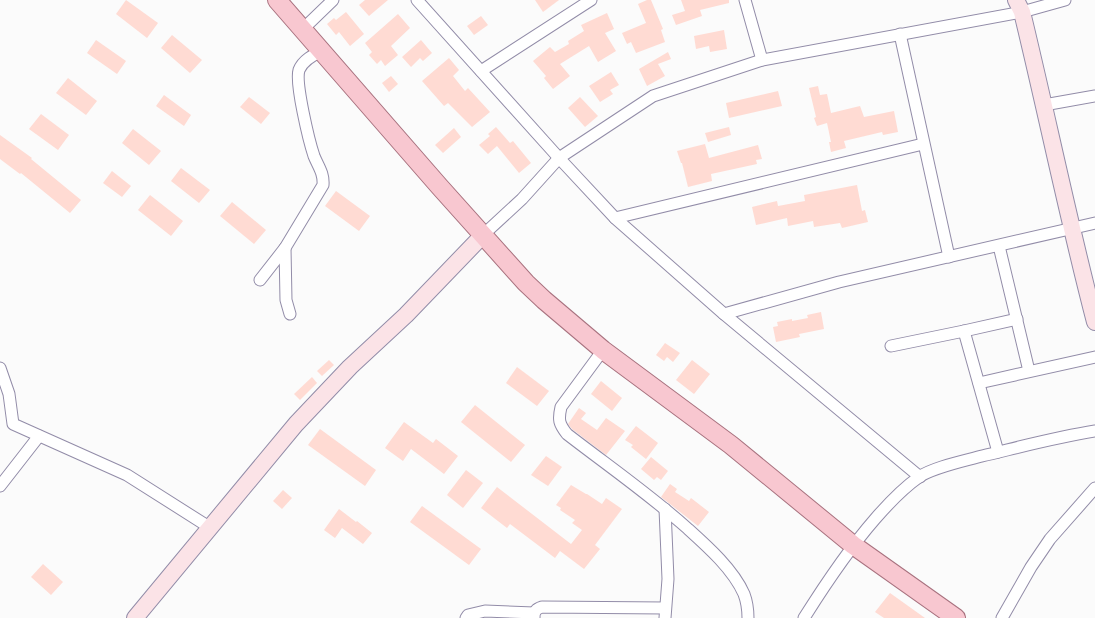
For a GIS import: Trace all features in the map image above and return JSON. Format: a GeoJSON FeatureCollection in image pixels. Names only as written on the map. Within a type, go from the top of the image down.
{"type":"FeatureCollection","features":[{"type":"Feature","properties":{"kind":"main road"},"geometry":{"type":"LineString","coordinates":[[277,0],[439,186],[544,300],[603,350],[731,445],[853,545],[956,618]]}},
{"type":"Feature","properties":{"kind":"street"},"geometry":{"type":"LineString","coordinates":[[303,29],[333,0]]}},
{"type":"Feature","properties":{"kind":"street"},"geometry":{"type":"LineString","coordinates":[[417,0],[615,218],[724,314],[920,477]]}},
{"type":"Feature","properties":{"kind":"street"},"geometry":{"type":"LineString","coordinates":[[481,71],[591,0]]}},
{"type":"Feature","properties":{"kind":"street"},"geometry":{"type":"LineString","coordinates":[[745,0],[762,60]]}},
{"type":"Feature","properties":{"kind":"street"},"geometry":{"type":"LineString","coordinates":[[135,618],[209,527],[301,419],[350,367],[406,315],[483,235],[522,199],[559,158],[653,96],[762,60],[900,34],[1019,6],[1066,0]]}},
{"type":"Feature","properties":{"kind":"street"},"geometry":{"type":"LineString","coordinates":[[1019,6],[1044,105],[1071,229],[1095,322]]}},
{"type":"Feature","properties":{"kind":"street"},"geometry":{"type":"LineString","coordinates":[[900,34],[949,257]]}},
{"type":"Feature","properties":{"kind":"street"},"geometry":{"type":"LineString","coordinates":[[260,280],[285,248],[323,185],[324,178],[314,156],[305,122],[298,80],[299,71],[303,63],[309,57],[322,51]]}},
{"type":"Feature","properties":{"kind":"street"},"geometry":{"type":"LineString","coordinates":[[1044,105],[1095,96]]}},
{"type":"Feature","properties":{"kind":"street"},"geometry":{"type":"LineString","coordinates":[[615,218],[923,144]]}},
{"type":"Feature","properties":{"kind":"street"},"geometry":{"type":"LineString","coordinates":[[724,314],[839,282],[1095,223]]}},
{"type":"Feature","properties":{"kind":"street"},"geometry":{"type":"LineString","coordinates":[[999,246],[1029,371]]}},
{"type":"Feature","properties":{"kind":"street"},"geometry":{"type":"LineString","coordinates":[[285,248],[286,300],[290,314]]}},
{"type":"Feature","properties":{"kind":"street"},"geometry":{"type":"LineString","coordinates":[[892,346],[964,332],[1017,319]]}},
{"type":"Feature","properties":{"kind":"street"},"geometry":{"type":"LineString","coordinates":[[964,332],[998,452]]}},
{"type":"Feature","properties":{"kind":"street"},"geometry":{"type":"LineString","coordinates":[[603,350],[560,407],[558,416],[560,426],[567,434],[665,509],[709,547],[730,571],[744,593],[748,606],[748,618]]}},
{"type":"Feature","properties":{"kind":"street"},"geometry":{"type":"LineString","coordinates":[[979,383],[1095,357]]}},
{"type":"Feature","properties":{"kind":"street"},"geometry":{"type":"LineString","coordinates":[[0,368],[9,394],[13,424],[127,475],[209,527]]}},
{"type":"Feature","properties":{"kind":"street"},"geometry":{"type":"LineString","coordinates":[[804,618],[829,577],[853,545],[886,507],[901,492],[920,477],[950,464],[1065,436],[1095,431]]}},
{"type":"Feature","properties":{"kind":"street"},"geometry":{"type":"LineString","coordinates":[[0,486],[39,436]]}},
{"type":"Feature","properties":{"kind":"street"},"geometry":{"type":"LineString","coordinates":[[1002,618],[1031,567],[1050,539],[1095,488]]}},
{"type":"Feature","properties":{"kind":"street"},"geometry":{"type":"LineString","coordinates":[[466,618],[468,615],[485,611],[534,615],[537,609],[542,607],[665,613],[668,579],[665,509]]}},
{"type":"Feature","properties":{"kind":"building"},"geometry":{"type":"Polygon","coordinates":[[[126,0],[158,23],[147,38],[116,14],[126,0]]]}},
{"type":"Feature","properties":{"kind":"building"},"geometry":{"type":"Polygon","coordinates":[[[365,0],[388,0],[369,16],[359,5],[365,0]]]}},
{"type":"Feature","properties":{"kind":"building"},"geometry":{"type":"Polygon","coordinates":[[[535,0],[559,0],[543,12],[535,0]]]}},
{"type":"Feature","properties":{"kind":"building"},"geometry":{"type":"Polygon","coordinates":[[[651,0],[663,29],[661,30],[665,42],[636,53],[631,42],[627,44],[622,33],[646,23],[638,4],[651,0]]]}},
{"type":"Feature","properties":{"kind":"building"},"geometry":{"type":"Polygon","coordinates":[[[681,0],[729,0],[729,3],[700,10],[702,16],[676,25],[672,15],[685,11],[681,0]]]}},
{"type":"Feature","properties":{"kind":"building"},"geometry":{"type":"Polygon","coordinates":[[[346,12],[364,34],[350,46],[339,32],[336,35],[327,24],[334,18],[336,20],[346,12]]]}},
{"type":"Feature","properties":{"kind":"building"},"geometry":{"type":"Polygon","coordinates":[[[607,13],[614,29],[605,33],[616,51],[598,62],[589,46],[560,64],[570,76],[553,89],[544,78],[546,76],[533,61],[550,47],[555,52],[569,44],[568,41],[584,31],[581,25],[607,13]]]}},
{"type":"Feature","properties":{"kind":"building"},"geometry":{"type":"Polygon","coordinates":[[[398,14],[410,28],[391,46],[398,55],[385,66],[381,60],[377,64],[369,55],[372,52],[365,43],[398,14]]]}},
{"type":"Feature","properties":{"kind":"building"},"geometry":{"type":"Polygon","coordinates":[[[481,16],[488,25],[474,35],[467,26],[481,16]]]}},
{"type":"Feature","properties":{"kind":"building"},"geometry":{"type":"Polygon","coordinates":[[[724,30],[727,49],[710,52],[709,46],[696,49],[694,36],[724,30]]]}},
{"type":"Feature","properties":{"kind":"building"},"geometry":{"type":"Polygon","coordinates":[[[172,35],[202,60],[190,73],[161,48],[172,35]]]}},
{"type":"Feature","properties":{"kind":"building"},"geometry":{"type":"Polygon","coordinates":[[[96,40],[126,61],[117,74],[87,53],[96,40]]]}},
{"type":"Feature","properties":{"kind":"building"},"geometry":{"type":"Polygon","coordinates":[[[421,40],[432,53],[423,61],[420,58],[411,67],[402,57],[421,40]]]}},
{"type":"Feature","properties":{"kind":"building"},"geometry":{"type":"Polygon","coordinates":[[[668,52],[671,59],[658,64],[665,76],[647,86],[639,69],[668,52]]]}},
{"type":"Feature","properties":{"kind":"building"},"geometry":{"type":"Polygon","coordinates":[[[449,58],[459,70],[453,76],[465,91],[468,88],[490,112],[472,127],[448,103],[444,106],[422,81],[449,58]]]}},
{"type":"Feature","properties":{"kind":"building"},"geometry":{"type":"Polygon","coordinates":[[[611,72],[619,85],[610,90],[613,94],[600,102],[589,86],[611,72]]]}},
{"type":"Feature","properties":{"kind":"building"},"geometry":{"type":"Polygon","coordinates":[[[391,76],[398,84],[389,92],[382,83],[391,76]]]}},
{"type":"Feature","properties":{"kind":"building"},"geometry":{"type":"Polygon","coordinates":[[[68,78],[97,101],[86,115],[56,93],[68,78]]]}},
{"type":"Feature","properties":{"kind":"building"},"geometry":{"type":"Polygon","coordinates":[[[818,86],[820,95],[827,94],[831,113],[860,106],[864,117],[894,111],[898,132],[883,135],[882,132],[844,141],[846,148],[831,152],[829,142],[831,142],[827,123],[817,126],[814,118],[816,117],[809,88],[818,86]]]}},
{"type":"Feature","properties":{"kind":"building"},"geometry":{"type":"Polygon","coordinates":[[[778,91],[782,106],[729,118],[726,103],[778,91]]]}},
{"type":"Feature","properties":{"kind":"building"},"geometry":{"type":"Polygon","coordinates":[[[164,95],[191,115],[184,126],[156,106],[164,95]]]}},
{"type":"Feature","properties":{"kind":"building"},"geometry":{"type":"Polygon","coordinates":[[[249,97],[270,113],[261,124],[240,107],[249,97]]]}},
{"type":"Feature","properties":{"kind":"building"},"geometry":{"type":"Polygon","coordinates":[[[580,97],[598,116],[585,127],[568,108],[580,97]]]}},
{"type":"Feature","properties":{"kind":"building"},"geometry":{"type":"Polygon","coordinates":[[[41,114],[69,135],[58,150],[29,129],[41,114]]]}},
{"type":"Feature","properties":{"kind":"building"},"geometry":{"type":"Polygon","coordinates":[[[496,127],[510,143],[513,141],[531,163],[519,173],[497,146],[488,154],[479,145],[490,136],[488,134],[496,127]]]}},
{"type":"Feature","properties":{"kind":"building"},"geometry":{"type":"Polygon","coordinates":[[[729,127],[731,135],[708,142],[705,133],[729,127]]]}},
{"type":"Feature","properties":{"kind":"building"},"geometry":{"type":"Polygon","coordinates":[[[454,128],[461,137],[443,153],[435,145],[454,128]]]}},
{"type":"Feature","properties":{"kind":"building"},"geometry":{"type":"Polygon","coordinates":[[[133,129],[161,151],[149,165],[122,143],[133,129]]]}},
{"type":"Feature","properties":{"kind":"building"},"geometry":{"type":"Polygon","coordinates":[[[0,135],[32,158],[31,159],[81,200],[70,213],[21,173],[20,174],[0,159],[0,135]]]}},
{"type":"Feature","properties":{"kind":"building"},"geometry":{"type":"Polygon","coordinates":[[[705,144],[709,158],[758,145],[762,159],[756,160],[757,164],[711,174],[712,181],[688,187],[682,163],[677,151],[705,144]]]}},
{"type":"Feature","properties":{"kind":"building"},"geometry":{"type":"Polygon","coordinates":[[[181,168],[210,190],[199,203],[171,181],[181,168]]]}},
{"type":"Feature","properties":{"kind":"building"},"geometry":{"type":"Polygon","coordinates":[[[112,171],[131,186],[122,197],[103,183],[112,171]]]}},
{"type":"Feature","properties":{"kind":"building"},"geometry":{"type":"Polygon","coordinates":[[[857,185],[862,211],[865,210],[868,222],[842,228],[840,223],[814,227],[813,221],[788,226],[787,218],[756,225],[752,207],[777,201],[778,206],[805,201],[804,195],[857,185]]]}},
{"type":"Feature","properties":{"kind":"building"},"geometry":{"type":"Polygon","coordinates":[[[336,191],[370,216],[359,231],[325,206],[336,191]]]}},
{"type":"Feature","properties":{"kind":"building"},"geometry":{"type":"Polygon","coordinates":[[[150,195],[183,221],[171,236],[138,210],[150,195]]]}},
{"type":"Feature","properties":{"kind":"building"},"geometry":{"type":"Polygon","coordinates":[[[232,202],[266,230],[254,244],[220,216],[232,202]]]}},
{"type":"Feature","properties":{"kind":"building"},"geometry":{"type":"Polygon","coordinates":[[[821,312],[824,329],[799,334],[800,337],[776,342],[773,327],[778,326],[777,322],[808,318],[807,315],[821,312]]]}},
{"type":"Feature","properties":{"kind":"building"},"geometry":{"type":"Polygon","coordinates":[[[665,343],[680,353],[673,362],[667,357],[664,361],[656,355],[665,343]]]}},
{"type":"Feature","properties":{"kind":"building"},"geometry":{"type":"Polygon","coordinates":[[[329,360],[334,365],[322,376],[317,371],[329,360]]]}},
{"type":"Feature","properties":{"kind":"building"},"geometry":{"type":"Polygon","coordinates":[[[692,360],[710,374],[694,394],[676,380],[692,360]]]}},
{"type":"Feature","properties":{"kind":"building"},"geometry":{"type":"Polygon","coordinates":[[[517,367],[549,391],[537,406],[506,383],[517,367]]]}},
{"type":"Feature","properties":{"kind":"building"},"geometry":{"type":"Polygon","coordinates":[[[312,377],[317,383],[300,400],[294,394],[312,377]]]}},
{"type":"Feature","properties":{"kind":"building"},"geometry":{"type":"Polygon","coordinates":[[[601,381],[622,398],[612,411],[591,394],[601,381]]]}},
{"type":"Feature","properties":{"kind":"building"},"geometry":{"type":"Polygon","coordinates":[[[475,405],[525,445],[511,462],[461,422],[475,405]]]}},
{"type":"Feature","properties":{"kind":"building"},"geometry":{"type":"Polygon","coordinates":[[[579,408],[586,413],[581,419],[597,430],[606,418],[625,431],[606,455],[572,429],[568,424],[579,408]]]}},
{"type":"Feature","properties":{"kind":"building"},"geometry":{"type":"Polygon","coordinates":[[[404,422],[433,443],[436,439],[458,456],[444,474],[411,449],[403,461],[385,448],[404,422]]]}},
{"type":"Feature","properties":{"kind":"building"},"geometry":{"type":"Polygon","coordinates":[[[636,426],[658,443],[646,459],[631,447],[633,445],[625,440],[636,426]]]}},
{"type":"Feature","properties":{"kind":"building"},"geometry":{"type":"Polygon","coordinates":[[[320,429],[376,470],[365,486],[308,445],[320,429]]]}},
{"type":"Feature","properties":{"kind":"building"},"geometry":{"type":"Polygon","coordinates":[[[546,456],[562,467],[548,486],[531,475],[546,456]]]}},
{"type":"Feature","properties":{"kind":"building"},"geometry":{"type":"Polygon","coordinates":[[[651,457],[668,471],[661,480],[657,477],[654,480],[641,469],[651,457]]]}},
{"type":"Feature","properties":{"kind":"building"},"geometry":{"type":"Polygon","coordinates":[[[466,470],[483,483],[463,508],[447,495],[466,470]]]}},
{"type":"Feature","properties":{"kind":"building"},"geometry":{"type":"Polygon","coordinates":[[[670,484],[677,489],[675,492],[689,501],[691,498],[709,512],[698,526],[661,497],[670,484]]]}},
{"type":"Feature","properties":{"kind":"building"},"geometry":{"type":"Polygon","coordinates":[[[571,485],[602,504],[606,498],[622,509],[595,545],[600,549],[584,569],[560,551],[555,558],[510,524],[507,528],[481,508],[497,487],[571,544],[582,530],[572,523],[575,520],[560,510],[561,508],[556,505],[571,485]]]}},
{"type":"Feature","properties":{"kind":"building"},"geometry":{"type":"Polygon","coordinates":[[[283,490],[292,498],[282,509],[273,501],[283,490]]]}},
{"type":"Feature","properties":{"kind":"building"},"geometry":{"type":"Polygon","coordinates":[[[422,506],[481,549],[469,565],[410,522],[422,506]]]}},
{"type":"Feature","properties":{"kind":"building"},"geometry":{"type":"Polygon","coordinates":[[[339,509],[372,533],[363,544],[342,528],[335,538],[324,530],[339,509]]]}},
{"type":"Feature","properties":{"kind":"building"},"geometry":{"type":"Polygon","coordinates":[[[43,564],[63,582],[51,595],[31,577],[43,564]]]}},
{"type":"Feature","properties":{"kind":"building"},"geometry":{"type":"Polygon","coordinates":[[[890,593],[925,618],[884,618],[875,612],[890,593]]]}}]}
